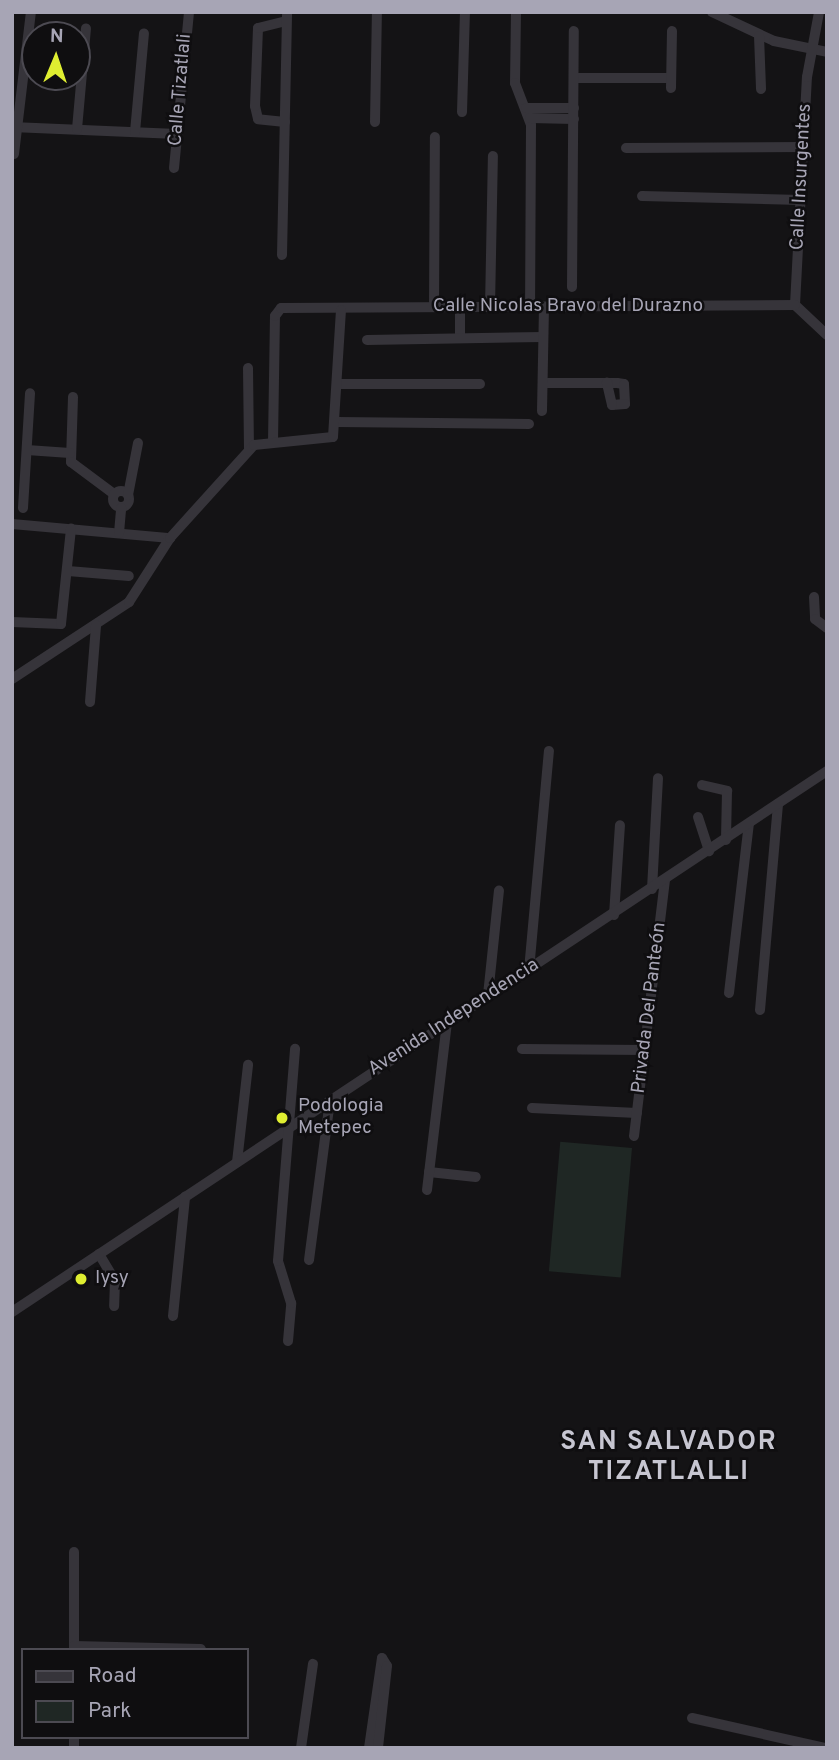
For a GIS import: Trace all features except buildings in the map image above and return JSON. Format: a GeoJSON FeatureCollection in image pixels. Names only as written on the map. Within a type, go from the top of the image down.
{"type":"FeatureCollection","features":[{"type":"Feature","properties":{"kind":"street"},"geometry":{"type":"LineString","coordinates":[[14,154],[15,127],[31,12]]}},
{"type":"Feature","properties":{"kind":"street","name":"Calle Tizatlali"},"geometry":{"type":"LineString","coordinates":[[174,168],[189,12]]}},
{"type":"Feature","properties":{"kind":"street"},"geometry":{"type":"LineString","coordinates":[[375,122],[377,12]]}},
{"type":"Feature","properties":{"kind":"street"},"geometry":{"type":"LineString","coordinates":[[462,112],[465,12]]}},
{"type":"Feature","properties":{"kind":"street"},"geometry":{"type":"LineString","coordinates":[[516,12],[515,83],[528,113],[530,307]]}},
{"type":"Feature","properties":{"kind":"street"},"geometry":{"type":"LineString","coordinates":[[712,12],[759,36],[813,51],[827,52]]}},
{"type":"Feature","properties":{"kind":"street","name":"Calle Insurgentes"},"geometry":{"type":"LineString","coordinates":[[795,305],[804,147],[819,12]]}},
{"type":"Feature","properties":{"kind":"street"},"geometry":{"type":"LineString","coordinates":[[282,255],[285,122],[286,17],[258,28],[255,106],[258,119],[285,122]]}},
{"type":"Feature","properties":{"kind":"street"},"geometry":{"type":"LineString","coordinates":[[572,287],[574,31]]}},
{"type":"Feature","properties":{"kind":"street"},"geometry":{"type":"LineString","coordinates":[[574,78],[671,83],[671,31]]}},
{"type":"Feature","properties":{"kind":"street"},"geometry":{"type":"LineString","coordinates":[[135,132],[144,33]]}},
{"type":"Feature","properties":{"kind":"street"},"geometry":{"type":"LineString","coordinates":[[759,36],[761,89]]}},
{"type":"Feature","properties":{"kind":"street"},"geometry":{"type":"LineString","coordinates":[[77,130],[80,91]]}},
{"type":"Feature","properties":{"kind":"street"},"geometry":{"type":"LineString","coordinates":[[528,113],[574,113]]}},
{"type":"Feature","properties":{"kind":"street"},"geometry":{"type":"LineString","coordinates":[[15,127],[177,134]]}},
{"type":"Feature","properties":{"kind":"street"},"geometry":{"type":"LineString","coordinates":[[434,307],[435,137]]}},
{"type":"Feature","properties":{"kind":"street"},"geometry":{"type":"LineString","coordinates":[[626,148],[804,147]]}},
{"type":"Feature","properties":{"kind":"street"},"geometry":{"type":"LineString","coordinates":[[491,307],[493,156]]}},
{"type":"Feature","properties":{"kind":"street"},"geometry":{"type":"LineString","coordinates":[[642,196],[801,200]]}},
{"type":"Feature","properties":{"kind":"street"},"geometry":{"type":"LineString","coordinates":[[795,305],[827,335]]}},
{"type":"Feature","properties":{"kind":"street","name":"Calle Nicolas Bravo del Durazno"},"geometry":{"type":"LineString","coordinates":[[272,442],[275,316],[285,307],[341,310],[795,305]]}},
{"type":"Feature","properties":{"kind":"street"},"geometry":{"type":"LineString","coordinates":[[542,411],[544,307]]}},
{"type":"Feature","properties":{"kind":"street"},"geometry":{"type":"LineString","coordinates":[[460,308],[460,338]]}},
{"type":"Feature","properties":{"kind":"street"},"geometry":{"type":"LineString","coordinates":[[12,679],[96,625],[136,594],[170,538],[249,450],[272,442],[322,442],[333,437],[337,422],[341,310]]}},
{"type":"Feature","properties":{"kind":"street"},"geometry":{"type":"LineString","coordinates":[[367,340],[543,337]]}},
{"type":"Feature","properties":{"kind":"street"},"geometry":{"type":"LineString","coordinates":[[248,369],[249,450]]}},
{"type":"Feature","properties":{"kind":"street"},"geometry":{"type":"LineString","coordinates":[[543,383],[607,383]]}},
{"type":"Feature","properties":{"kind":"street"},"geometry":{"type":"LineString","coordinates":[[338,384],[480,384]]}},
{"type":"Feature","properties":{"kind":"street"},"geometry":{"type":"LineString","coordinates":[[23,508],[30,393]]}},
{"type":"Feature","properties":{"kind":"street"},"geometry":{"type":"LineString","coordinates":[[73,397],[70,453],[75,469],[114,494],[128,495]]}},
{"type":"Feature","properties":{"kind":"street"},"geometry":{"type":"LineString","coordinates":[[337,422],[529,424]]}},
{"type":"Feature","properties":{"kind":"street"},"geometry":{"type":"LineString","coordinates":[[119,533],[121,508],[128,495],[138,443]]}},
{"type":"Feature","properties":{"kind":"street"},"geometry":{"type":"LineString","coordinates":[[27,450],[70,453]]}},
{"type":"Feature","properties":{"kind":"street"},"geometry":{"type":"LineString","coordinates":[[114,494],[121,508]]}},
{"type":"Feature","properties":{"kind":"street"},"geometry":{"type":"LineString","coordinates":[[12,524],[170,538]]}},
{"type":"Feature","properties":{"kind":"street"},"geometry":{"type":"LineString","coordinates":[[12,622],[61,624],[71,529]]}},
{"type":"Feature","properties":{"kind":"street"},"geometry":{"type":"LineString","coordinates":[[68,571],[129,576]]}},
{"type":"Feature","properties":{"kind":"street"},"geometry":{"type":"LineString","coordinates":[[814,597],[815,619],[827,628]]}},
{"type":"Feature","properties":{"kind":"street"},"geometry":{"type":"LineString","coordinates":[[90,702],[96,625]]}},
{"type":"Feature","properties":{"kind":"street"},"geometry":{"type":"LineString","coordinates":[[529,970],[549,751]]}},
{"type":"Feature","properties":{"kind":"street","name":"Avenida Independencia"},"geometry":{"type":"LineString","coordinates":[[12,1312],[488,995],[614,915],[827,771]]}},
{"type":"Feature","properties":{"kind":"street"},"geometry":{"type":"LineString","coordinates":[[652,889],[658,778]]}},
{"type":"Feature","properties":{"kind":"street"},"geometry":{"type":"LineString","coordinates":[[702,785],[727,791],[726,840]]}},
{"type":"Feature","properties":{"kind":"street"},"geometry":{"type":"LineString","coordinates":[[760,1010],[778,804]]}},
{"type":"Feature","properties":{"kind":"street"},"geometry":{"type":"LineString","coordinates":[[698,817],[709,851]]}},
{"type":"Feature","properties":{"kind":"street"},"geometry":{"type":"LineString","coordinates":[[729,993],[749,824]]}},
{"type":"Feature","properties":{"kind":"street"},"geometry":{"type":"LineString","coordinates":[[614,915],[620,825]]}},
{"type":"Feature","properties":{"kind":"street","name":"Privada Del Panteón"},"geometry":{"type":"LineString","coordinates":[[634,1136],[665,880]]}},
{"type":"Feature","properties":{"kind":"street"},"geometry":{"type":"LineString","coordinates":[[488,995],[499,891]]}},
{"type":"Feature","properties":{"kind":"street"},"geometry":{"type":"LineString","coordinates":[[427,1190],[447,1023]]}},
{"type":"Feature","properties":{"kind":"street"},"geometry":{"type":"LineString","coordinates":[[288,1342],[291,1303],[278,1261],[295,1049]]}},
{"type":"Feature","properties":{"kind":"street"},"geometry":{"type":"LineString","coordinates":[[522,1049],[645,1050]]}},
{"type":"Feature","properties":{"kind":"street"},"geometry":{"type":"LineString","coordinates":[[237,1162],[248,1065]]}},
{"type":"Feature","properties":{"kind":"street"},"geometry":{"type":"LineString","coordinates":[[309,1260],[330,1100]]}},
{"type":"Feature","properties":{"kind":"street"},"geometry":{"type":"LineString","coordinates":[[532,1108],[637,1113]]}},
{"type":"Feature","properties":{"kind":"street"},"geometry":{"type":"LineString","coordinates":[[429,1172],[476,1177]]}},
{"type":"Feature","properties":{"kind":"street"},"geometry":{"type":"LineString","coordinates":[[173,1316],[185,1197]]}},
{"type":"Feature","properties":{"kind":"street"},"geometry":{"type":"LineString","coordinates":[[99,1254],[114,1281],[114,1306]]}},
{"type":"Feature","properties":{"kind":"street"},"geometry":{"type":"LineString","coordinates":[[74,1552],[74,1648]]}},
{"type":"Feature","properties":{"kind":"street"},"geometry":{"type":"LineString","coordinates":[[369,1748],[382,1658],[387,1664],[378,1748]]}},
{"type":"Feature","properties":{"kind":"street"},"geometry":{"type":"LineString","coordinates":[[301,1748],[313,1664]]}},
{"type":"Feature","properties":{"kind":"street"},"geometry":{"type":"LineString","coordinates":[[692,1718],[825,1748]]}},
{"type":"Feature","properties":{"kind":"green space"},"geometry":{"type":"Polygon","coordinates":[[[560,1142],[632,1148],[621,1278],[549,1271],[560,1142]]]}},
{"type":"Feature","properties":{"kind":"place","name":"Podologia Metepec"},"geometry":{"type":"Point","coordinates":[282,1118]}},
{"type":"Feature","properties":{"kind":"place","name":"Iysy"},"geometry":{"type":"Point","coordinates":[81,1279]}},
{"type":"Feature","properties":{"kind":"district","name":"SAN SALVADOR TIZATLALLI"},"geometry":{"type":"Point","coordinates":[669,1458]}}]}
